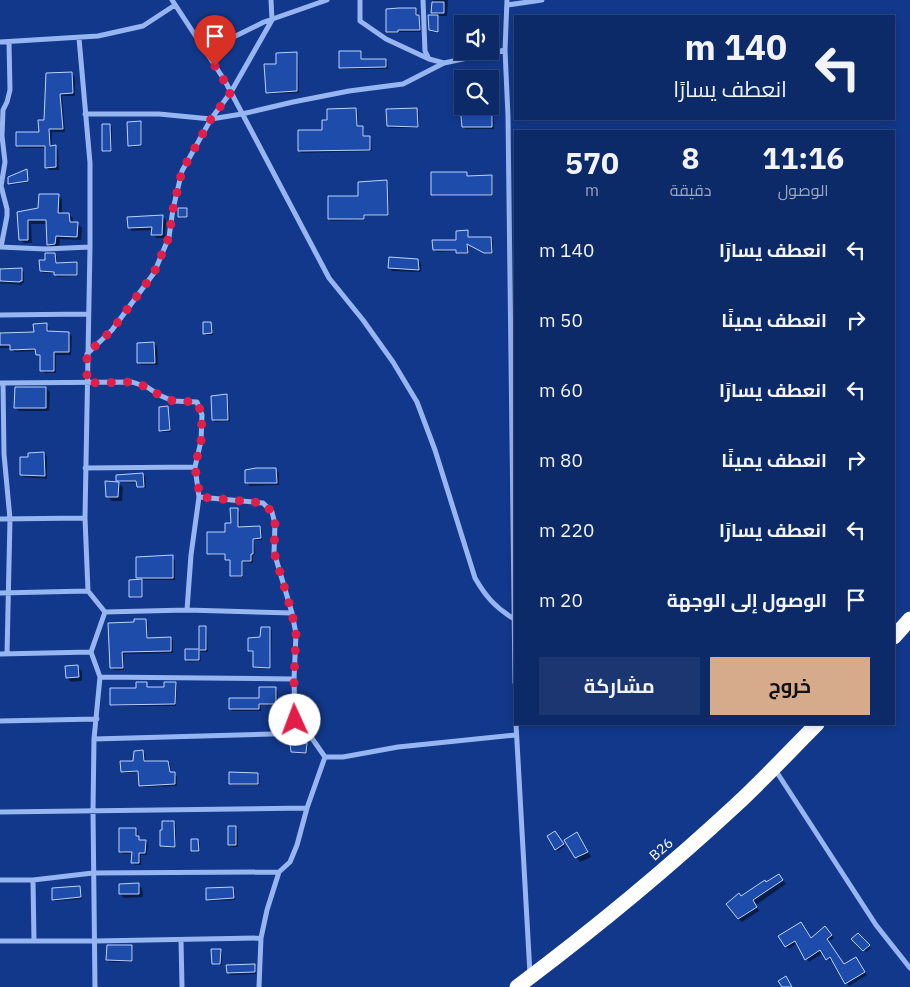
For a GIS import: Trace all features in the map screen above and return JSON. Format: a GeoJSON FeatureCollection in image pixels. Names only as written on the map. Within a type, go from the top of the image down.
{"type":"FeatureCollection","features":[{"type":"Feature","properties":{"kind":"highway"},"geometry":{"type":"LineString","coordinates":[[895,636],[910,619]]}},
{"type":"Feature","properties":{"kind":"highway","name":"B26"},"geometry":{"type":"LineString","coordinates":[[516,987],[597,926],[722,818],[816,725]]}},
{"type":"Feature","properties":{"kind":"street"},"geometry":{"type":"LineString","coordinates":[[87,354],[112,330],[154,273],[169,237],[182,171],[211,119],[231,92],[272,20],[272,0]]}},
{"type":"Feature","properties":{"kind":"street"},"geometry":{"type":"LineString","coordinates":[[205,51],[272,20],[327,0]]}},
{"type":"Feature","properties":{"kind":"street"},"geometry":{"type":"LineString","coordinates":[[360,0],[360,21],[386,39],[444,64]]}},
{"type":"Feature","properties":{"kind":"street"},"geometry":{"type":"LineString","coordinates":[[423,0],[425,51],[429,59]]}},
{"type":"Feature","properties":{"kind":"street"},"geometry":{"type":"LineString","coordinates":[[514,620],[508,116],[505,50],[507,3],[542,0]]}},
{"type":"Feature","properties":{"kind":"street"},"geometry":{"type":"LineString","coordinates":[[0,42],[98,36],[143,26],[173,3],[231,92],[329,278],[394,362],[417,402],[435,450],[475,578],[495,606],[514,620]]}},
{"type":"Feature","properties":{"kind":"street"},"geometry":{"type":"LineString","coordinates":[[79,38],[90,163],[85,518],[88,591],[105,612]]}},
{"type":"Feature","properties":{"kind":"street"},"geometry":{"type":"LineString","coordinates":[[9,42],[10,90],[7,102],[1,110],[5,162],[1,186],[7,216],[1,247],[45,249],[90,247]]}},
{"type":"Feature","properties":{"kind":"street"},"geometry":{"type":"LineString","coordinates":[[85,114],[158,114],[211,119],[349,91],[403,84],[444,64],[505,50]]}},
{"type":"Feature","properties":{"kind":"street"},"geometry":{"type":"LineString","coordinates":[[0,315],[88,314]]}},
{"type":"Feature","properties":{"kind":"street"},"geometry":{"type":"LineString","coordinates":[[7,654],[10,593],[10,519],[2,454],[1,384],[132,382],[147,387],[173,401],[197,402],[202,415],[201,441],[195,467],[200,497],[191,555],[187,610]]}},
{"type":"Feature","properties":{"kind":"street"},"geometry":{"type":"LineString","coordinates":[[86,468],[195,467]]}},
{"type":"Feature","properties":{"kind":"street"},"geometry":{"type":"LineString","coordinates":[[200,497],[263,503],[272,512],[275,524],[274,552],[292,613],[296,634],[295,720],[302,724],[325,757]]}},
{"type":"Feature","properties":{"kind":"street"},"geometry":{"type":"LineString","coordinates":[[0,519],[85,518]]}},
{"type":"Feature","properties":{"kind":"street"},"geometry":{"type":"LineString","coordinates":[[0,593],[88,591]]}},
{"type":"Feature","properties":{"kind":"street"},"geometry":{"type":"LineString","coordinates":[[105,612],[187,610],[292,613]]}},
{"type":"Feature","properties":{"kind":"street"},"geometry":{"type":"LineString","coordinates":[[95,987],[94,738],[100,677],[91,652],[105,612]]}},
{"type":"Feature","properties":{"kind":"street"},"geometry":{"type":"LineString","coordinates":[[0,654],[91,652]]}},
{"type":"Feature","properties":{"kind":"street"},"geometry":{"type":"LineString","coordinates":[[100,677],[294,679]]}},
{"type":"Feature","properties":{"kind":"street"},"geometry":{"type":"LineString","coordinates":[[0,721],[97,719]]}},
{"type":"Feature","properties":{"kind":"street"},"geometry":{"type":"LineString","coordinates":[[516,725],[530,977]]}},
{"type":"Feature","properties":{"kind":"street"},"geometry":{"type":"LineString","coordinates":[[94,738],[307,733]]}},
{"type":"Feature","properties":{"kind":"street"},"geometry":{"type":"LineString","coordinates":[[325,757],[343,757],[398,747],[516,735]]}},
{"type":"Feature","properties":{"kind":"street"},"geometry":{"type":"LineString","coordinates":[[259,987],[261,938],[267,910],[280,872],[290,862],[297,845],[306,808],[325,757]]}},
{"type":"Feature","properties":{"kind":"street"},"geometry":{"type":"LineString","coordinates":[[774,768],[876,925],[910,968]]}},
{"type":"Feature","properties":{"kind":"street"},"geometry":{"type":"LineString","coordinates":[[0,812],[306,808]]}},
{"type":"Feature","properties":{"kind":"street"},"geometry":{"type":"LineString","coordinates":[[0,880],[33,880],[94,873],[280,872]]}},
{"type":"Feature","properties":{"kind":"street"},"geometry":{"type":"LineString","coordinates":[[33,880],[34,941]]}},
{"type":"Feature","properties":{"kind":"street"},"geometry":{"type":"LineString","coordinates":[[0,940],[95,941],[261,938]]}},
{"type":"Feature","properties":{"kind":"street"},"geometry":{"type":"LineString","coordinates":[[181,940],[182,987]]}},
{"type":"Feature","properties":{"kind":"building"},"geometry":{"type":"Polygon","coordinates":[[[432,2],[444,2],[444,13],[431,13],[432,2]]]}},
{"type":"Feature","properties":{"kind":"building"},"geometry":{"type":"Polygon","coordinates":[[[416,8],[416,15],[419,15],[420,30],[386,32],[386,9],[416,8]]]}},
{"type":"Feature","properties":{"kind":"building"},"geometry":{"type":"Polygon","coordinates":[[[428,15],[438,15],[438,32],[429,30],[428,15]]]}},
{"type":"Feature","properties":{"kind":"building"},"geometry":{"type":"Polygon","coordinates":[[[339,51],[361,51],[361,59],[386,59],[386,67],[339,68],[339,51]]]}},
{"type":"Feature","properties":{"kind":"building"},"geometry":{"type":"Polygon","coordinates":[[[297,52],[297,91],[266,93],[264,64],[276,64],[276,53],[297,52]]]}},
{"type":"Feature","properties":{"kind":"building"},"geometry":{"type":"Polygon","coordinates":[[[72,72],[73,93],[60,94],[63,129],[49,129],[50,146],[56,145],[56,167],[45,168],[45,146],[16,146],[16,132],[39,132],[38,120],[44,120],[46,73],[72,72]]]}},
{"type":"Feature","properties":{"kind":"building"},"geometry":{"type":"Polygon","coordinates":[[[356,108],[357,126],[363,126],[363,136],[370,136],[370,150],[298,151],[298,130],[322,130],[322,120],[327,120],[327,109],[356,108]]]}},
{"type":"Feature","properties":{"kind":"building"},"geometry":{"type":"Polygon","coordinates":[[[417,108],[418,127],[387,126],[386,109],[417,108]]]}},
{"type":"Feature","properties":{"kind":"building"},"geometry":{"type":"Polygon","coordinates":[[[461,115],[492,115],[492,127],[462,127],[461,115]]]}},
{"type":"Feature","properties":{"kind":"building"},"geometry":{"type":"Polygon","coordinates":[[[141,121],[141,145],[128,146],[127,122],[141,121]]]}},
{"type":"Feature","properties":{"kind":"building"},"geometry":{"type":"Polygon","coordinates":[[[102,124],[110,124],[111,151],[102,151],[102,124]]]}},
{"type":"Feature","properties":{"kind":"building"},"geometry":{"type":"Polygon","coordinates":[[[27,169],[28,181],[8,184],[8,177],[27,169]]]}},
{"type":"Feature","properties":{"kind":"building"},"geometry":{"type":"Polygon","coordinates":[[[431,172],[467,172],[467,176],[492,175],[492,195],[431,195],[431,172]]]}},
{"type":"Feature","properties":{"kind":"building"},"geometry":{"type":"Polygon","coordinates":[[[387,180],[388,215],[364,215],[364,219],[328,219],[328,196],[358,196],[358,182],[387,180]]]}},
{"type":"Feature","properties":{"kind":"building"},"geometry":{"type":"Polygon","coordinates":[[[39,194],[59,194],[58,213],[69,213],[70,222],[78,222],[77,237],[56,236],[55,244],[47,245],[46,220],[28,220],[28,240],[19,240],[17,212],[38,208],[39,194]]]}},
{"type":"Feature","properties":{"kind":"building"},"geometry":{"type":"Polygon","coordinates":[[[178,208],[187,208],[187,217],[178,217],[178,208]]]}},
{"type":"Feature","properties":{"kind":"building"},"geometry":{"type":"Polygon","coordinates":[[[163,215],[162,235],[151,235],[152,227],[128,228],[127,217],[163,215]]]}},
{"type":"Feature","properties":{"kind":"building"},"geometry":{"type":"Polygon","coordinates":[[[468,230],[468,237],[491,237],[492,253],[484,253],[467,244],[468,253],[456,253],[456,250],[433,250],[432,240],[456,240],[456,231],[468,230]]]}},
{"type":"Feature","properties":{"kind":"building"},"geometry":{"type":"Polygon","coordinates":[[[45,253],[55,253],[56,263],[77,262],[77,275],[54,275],[54,272],[40,271],[39,260],[45,260],[45,253]]]}},
{"type":"Feature","properties":{"kind":"building"},"geometry":{"type":"Polygon","coordinates":[[[389,257],[418,259],[419,270],[388,268],[389,257]]]}},
{"type":"Feature","properties":{"kind":"building"},"geometry":{"type":"Polygon","coordinates":[[[22,268],[22,281],[0,281],[0,269],[22,268]]]}},
{"type":"Feature","properties":{"kind":"building"},"geometry":{"type":"Polygon","coordinates":[[[203,322],[211,322],[212,333],[203,334],[203,322]]]}},
{"type":"Feature","properties":{"kind":"building"},"geometry":{"type":"Polygon","coordinates":[[[47,323],[47,331],[69,332],[69,352],[54,352],[54,371],[40,371],[40,355],[36,355],[35,349],[10,350],[10,345],[0,345],[0,333],[34,332],[33,324],[47,323]]]}},
{"type":"Feature","properties":{"kind":"building"},"geometry":{"type":"Polygon","coordinates":[[[154,342],[155,363],[137,363],[137,343],[154,342]]]}},
{"type":"Feature","properties":{"kind":"building"},"geometry":{"type":"Polygon","coordinates":[[[15,387],[46,387],[46,408],[14,408],[15,387]]]}},
{"type":"Feature","properties":{"kind":"building"},"geometry":{"type":"Polygon","coordinates":[[[227,394],[228,420],[212,420],[211,396],[227,394]]]}},
{"type":"Feature","properties":{"kind":"building"},"geometry":{"type":"Polygon","coordinates":[[[168,406],[170,430],[159,431],[159,407],[168,406]]]}},
{"type":"Feature","properties":{"kind":"building"},"geometry":{"type":"Polygon","coordinates":[[[44,452],[45,476],[20,475],[20,457],[28,457],[28,453],[44,452]]]}},
{"type":"Feature","properties":{"kind":"building"},"geometry":{"type":"Polygon","coordinates":[[[276,468],[277,483],[245,483],[245,470],[276,468]]]}},
{"type":"Feature","properties":{"kind":"building"},"geometry":{"type":"Polygon","coordinates":[[[143,473],[144,487],[137,487],[136,481],[116,481],[116,475],[143,473]]]}},
{"type":"Feature","properties":{"kind":"building"},"geometry":{"type":"Polygon","coordinates":[[[105,481],[119,482],[118,497],[106,497],[105,481]]]}},
{"type":"Feature","properties":{"kind":"building"},"geometry":{"type":"Polygon","coordinates":[[[230,508],[238,508],[238,527],[260,526],[261,538],[253,539],[251,561],[242,561],[242,576],[230,576],[230,560],[225,560],[225,554],[207,554],[207,532],[225,532],[225,523],[231,523],[230,508]]]}},
{"type":"Feature","properties":{"kind":"building"},"geometry":{"type":"Polygon","coordinates":[[[173,555],[173,578],[136,578],[136,557],[173,555]]]}},
{"type":"Feature","properties":{"kind":"building"},"geometry":{"type":"Polygon","coordinates":[[[142,579],[142,597],[129,597],[129,580],[142,579]]]}},
{"type":"Feature","properties":{"kind":"building"},"geometry":{"type":"Polygon","coordinates":[[[134,619],[146,619],[147,638],[171,637],[171,651],[122,652],[123,668],[110,668],[108,623],[134,622],[134,619]]]}},
{"type":"Feature","properties":{"kind":"building"},"geometry":{"type":"Polygon","coordinates":[[[199,626],[206,626],[206,650],[199,650],[199,660],[185,660],[185,649],[199,649],[199,626]]]}},
{"type":"Feature","properties":{"kind":"building"},"geometry":{"type":"Polygon","coordinates":[[[261,627],[270,627],[270,668],[253,667],[253,651],[248,651],[248,638],[260,637],[261,627]]]}},
{"type":"Feature","properties":{"kind":"building"},"geometry":{"type":"Polygon","coordinates":[[[78,665],[79,677],[66,678],[65,666],[78,665]]]}},
{"type":"Feature","properties":{"kind":"building"},"geometry":{"type":"Polygon","coordinates":[[[136,682],[147,682],[147,687],[164,687],[164,682],[176,682],[175,704],[110,705],[110,688],[136,688],[136,682]]]}},
{"type":"Feature","properties":{"kind":"building"},"geometry":{"type":"Polygon","coordinates":[[[259,687],[276,687],[276,704],[259,704],[259,709],[229,709],[229,698],[259,698],[259,687]]]}},
{"type":"Feature","properties":{"kind":"building"},"geometry":{"type":"Polygon","coordinates":[[[307,743],[306,753],[291,752],[290,744],[307,743]]]}},
{"type":"Feature","properties":{"kind":"building"},"geometry":{"type":"Polygon","coordinates":[[[143,750],[144,761],[168,761],[170,772],[175,772],[175,784],[139,786],[138,771],[121,772],[120,761],[133,761],[134,751],[143,750]]]}},
{"type":"Feature","properties":{"kind":"building"},"geometry":{"type":"Polygon","coordinates":[[[229,772],[258,773],[258,784],[229,784],[229,772]]]}},
{"type":"Feature","properties":{"kind":"building"},"geometry":{"type":"Polygon","coordinates":[[[162,821],[174,821],[175,847],[160,846],[162,821]]]}},
{"type":"Feature","properties":{"kind":"building"},"geometry":{"type":"Polygon","coordinates":[[[228,826],[236,826],[236,845],[228,845],[228,826]]]}},
{"type":"Feature","properties":{"kind":"building"},"geometry":{"type":"Polygon","coordinates":[[[119,828],[136,828],[136,836],[139,836],[139,840],[146,840],[145,853],[139,853],[139,863],[131,863],[132,852],[119,852],[119,828]]]}},
{"type":"Feature","properties":{"kind":"building"},"geometry":{"type":"Polygon","coordinates":[[[555,831],[564,844],[555,850],[547,836],[555,831]]]}},
{"type":"Feature","properties":{"kind":"building"},"geometry":{"type":"Polygon","coordinates":[[[577,832],[588,852],[575,858],[564,840],[577,832]]]}},
{"type":"Feature","properties":{"kind":"building"},"geometry":{"type":"Polygon","coordinates":[[[191,839],[198,839],[199,851],[191,851],[191,839]]]}},
{"type":"Feature","properties":{"kind":"building"},"geometry":{"type":"Polygon","coordinates":[[[779,874],[783,880],[753,900],[757,907],[738,919],[726,904],[739,893],[741,896],[765,880],[766,882],[779,874]]]}},
{"type":"Feature","properties":{"kind":"building"},"geometry":{"type":"Polygon","coordinates":[[[139,883],[139,894],[119,894],[119,884],[139,883]]]}},
{"type":"Feature","properties":{"kind":"building"},"geometry":{"type":"Polygon","coordinates":[[[80,886],[81,897],[52,900],[52,888],[80,886]]]}},
{"type":"Feature","properties":{"kind":"building"},"geometry":{"type":"Polygon","coordinates":[[[233,887],[234,898],[206,900],[206,888],[233,887]]]}},
{"type":"Feature","properties":{"kind":"building"},"geometry":{"type":"Polygon","coordinates":[[[801,922],[811,938],[825,926],[832,935],[827,939],[844,964],[856,957],[865,972],[845,984],[830,957],[826,960],[820,950],[805,960],[795,941],[785,947],[778,936],[801,922]]]}},
{"type":"Feature","properties":{"kind":"building"},"geometry":{"type":"Polygon","coordinates":[[[858,933],[870,945],[863,951],[851,939],[858,933]]]}},
{"type":"Feature","properties":{"kind":"building"},"geometry":{"type":"Polygon","coordinates":[[[107,945],[132,945],[132,961],[106,960],[107,945]]]}},
{"type":"Feature","properties":{"kind":"building"},"geometry":{"type":"Polygon","coordinates":[[[211,949],[221,949],[220,964],[212,964],[211,949]]]}},
{"type":"Feature","properties":{"kind":"building"},"geometry":{"type":"Polygon","coordinates":[[[255,964],[255,972],[227,973],[226,965],[255,964]]]}},
{"type":"Feature","properties":{"kind":"building"},"geometry":{"type":"Polygon","coordinates":[[[786,976],[792,987],[782,987],[778,981],[786,976]]]}},
{"type":"Feature","properties":{"kind":"route"},"geometry":{"type":"LineString","coordinates":[[215,66],[231,92],[211,119],[182,171],[169,237],[154,273],[112,330],[87,354],[87,383],[132,382],[147,387],[173,401],[197,402],[202,415],[201,441],[195,467],[200,497],[263,503],[272,512],[275,524],[274,552],[292,613],[296,634],[295,720]]}}]}
